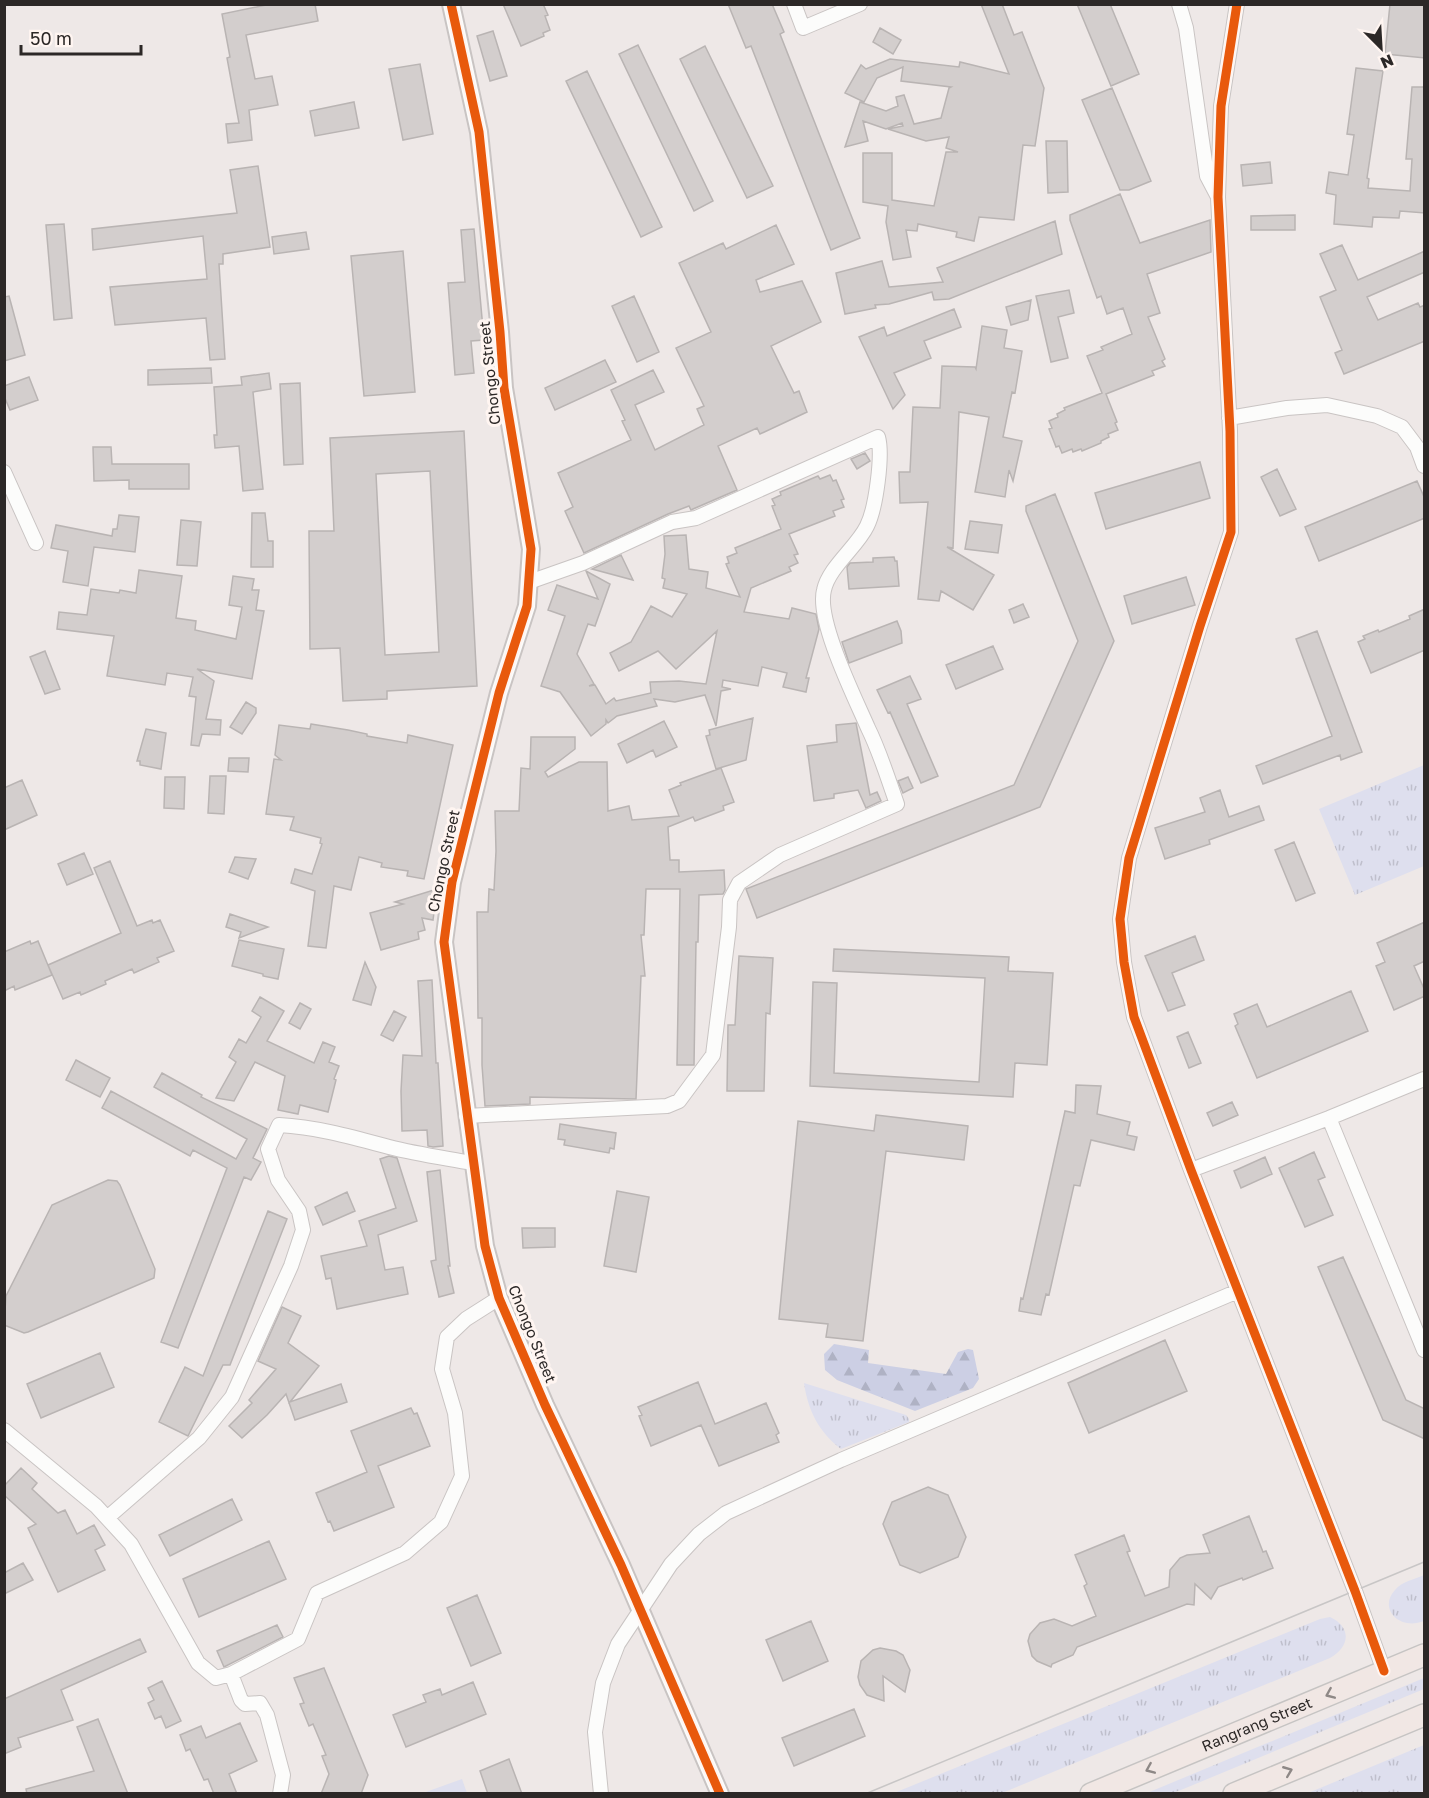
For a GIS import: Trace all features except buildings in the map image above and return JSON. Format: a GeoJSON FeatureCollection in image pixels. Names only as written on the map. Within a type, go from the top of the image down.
{"type":"FeatureCollection","features":[{"type":"Feature","properties":{"kind":"main road","name":"Rangrang Street"},"geometry":{"type":"LineString","coordinates":[[1091,1794],[1425,1655]]}},
{"type":"Feature","properties":{"kind":"main road"},"geometry":{"type":"LineString","coordinates":[[1234,1794],[1425,1715]]}},
{"type":"Feature","properties":{"kind":"street","name":"Chongo Street"},"geometry":{"type":"LineString","coordinates":[[451,4],[479,132],[504,388],[531,549],[527,606],[499,693],[452,882],[444,942],[484,1246],[499,1298],[545,1405],[621,1565],[720,1794]]}},
{"type":"Feature","properties":{"kind":"street"},"geometry":{"type":"LineString","coordinates":[[794,4],[803,28],[860,4]]}},
{"type":"Feature","properties":{"kind":"street"},"geometry":{"type":"LineString","coordinates":[[1179,4],[1186,28],[1207,176],[1218,197]]}},
{"type":"Feature","properties":{"kind":"street"},"geometry":{"type":"LineString","coordinates":[[1237,4],[1221,106],[1218,197],[1232,532],[1200,626],[1129,858],[1120,919],[1124,962],[1134,1017],[1384,1671]]}},
{"type":"Feature","properties":{"kind":"street"},"geometry":{"type":"LineString","coordinates":[[1229,418],[1287,408],[1328,405],[1377,416],[1402,427],[1417,447],[1425,466]]}},
{"type":"Feature","properties":{"kind":"street"},"geometry":{"type":"LineString","coordinates":[[466,1116],[668,1106],[679,1101],[713,1055],[729,927],[730,900],[739,883],[780,855],[897,804],[869,729],[845,676],[825,612],[824,590],[831,575],[868,526],[878,478],[881,448],[878,437],[696,518],[672,522],[583,563],[529,582]]}},
{"type":"Feature","properties":{"kind":"street"},"geometry":{"type":"LineString","coordinates":[[4,472],[36,543]]}},
{"type":"Feature","properties":{"kind":"street"},"geometry":{"type":"LineString","coordinates":[[1191,1170],[1425,1079]]}},
{"type":"Feature","properties":{"kind":"street"},"geometry":{"type":"LineString","coordinates":[[1329,1118],[1425,1350]]}},
{"type":"Feature","properties":{"kind":"street"},"geometry":{"type":"LineString","coordinates":[[106,1518],[199,1438],[232,1396],[291,1266],[303,1230],[299,1211],[278,1180],[268,1149],[279,1125],[338,1132],[391,1147],[472,1163]]}},
{"type":"Feature","properties":{"kind":"street"},"geometry":{"type":"LineString","coordinates":[[601,1794],[595,1732],[603,1683],[618,1644],[671,1564],[699,1534],[726,1513],[841,1460],[1239,1291]]}},
{"type":"Feature","properties":{"kind":"street"},"geometry":{"type":"LineString","coordinates":[[4,1431],[96,1506],[131,1544],[198,1663],[216,1678],[231,1674],[298,1640],[317,1593],[405,1553],[441,1522],[462,1476],[455,1413],[442,1369],[447,1337],[466,1319],[499,1298]]}},
{"type":"Feature","properties":{"kind":"street"},"geometry":{"type":"LineString","coordinates":[[231,1674],[241,1700],[245,1704],[260,1703],[267,1715],[283,1774],[280,1794]]}},
{"type":"Feature","properties":{"kind":"green space"},"geometry":{"type":"Polygon","coordinates":[[[1424,765],[1424,866],[1355,895],[1319,809],[1424,765]]]}},
{"type":"Feature","properties":{"kind":"green space"},"geometry":{"type":"Polygon","coordinates":[[[834,1344],[869,1350],[868,1363],[946,1374],[958,1352],[973,1350],[979,1379],[973,1388],[915,1411],[837,1380],[825,1370],[824,1354],[834,1344]]]}},
{"type":"Feature","properties":{"kind":"green space"},"geometry":{"type":"Polygon","coordinates":[[[804,1383],[906,1415],[909,1422],[841,1449],[826,1435],[816,1420],[808,1403],[804,1383]]]}},
{"type":"Feature","properties":{"kind":"green space"},"geometry":{"type":"Polygon","coordinates":[[[1424,1575],[1424,1621],[1407,1623],[1399,1620],[1390,1610],[1390,1597],[1401,1585],[1424,1575]]]}},
{"type":"Feature","properties":{"kind":"green space"},"geometry":{"type":"Polygon","coordinates":[[[1330,1617],[1342,1626],[1346,1637],[1342,1648],[1330,1658],[1002,1793],[894,1793],[1320,1619],[1330,1617]]]}},
{"type":"Feature","properties":{"kind":"green space"},"geometry":{"type":"Polygon","coordinates":[[[1424,1678],[1424,1689],[1181,1790],[1172,1793],[1147,1793],[1424,1678]]]}},
{"type":"Feature","properties":{"kind":"green space"},"geometry":{"type":"Polygon","coordinates":[[[1424,1745],[1424,1791],[1417,1793],[1308,1793],[1424,1745]]]}},
{"type":"Feature","properties":{"kind":"green space"},"geometry":{"type":"Polygon","coordinates":[[[462,1779],[467,1793],[423,1793],[462,1779]]]}},
{"type":"Feature","properties":{"kind":"tram line"},"geometry":{"type":"LineString","coordinates":[[865,1794],[1424,1562]]}},
{"type":"Feature","properties":{"kind":"cycle path"},"geometry":{"type":"LineString","coordinates":[[451,4],[479,132],[504,388],[531,549],[527,606],[499,693],[452,882],[444,942],[485,1246],[499,1298],[545,1405],[621,1565],[720,1794]]}},
{"type":"Feature","properties":{"kind":"cycle path"},"geometry":{"type":"LineString","coordinates":[[1237,4],[1221,106],[1218,197],[1230,431],[1231,532],[1129,858],[1120,919],[1124,962],[1134,1017],[1384,1671]]}}]}
